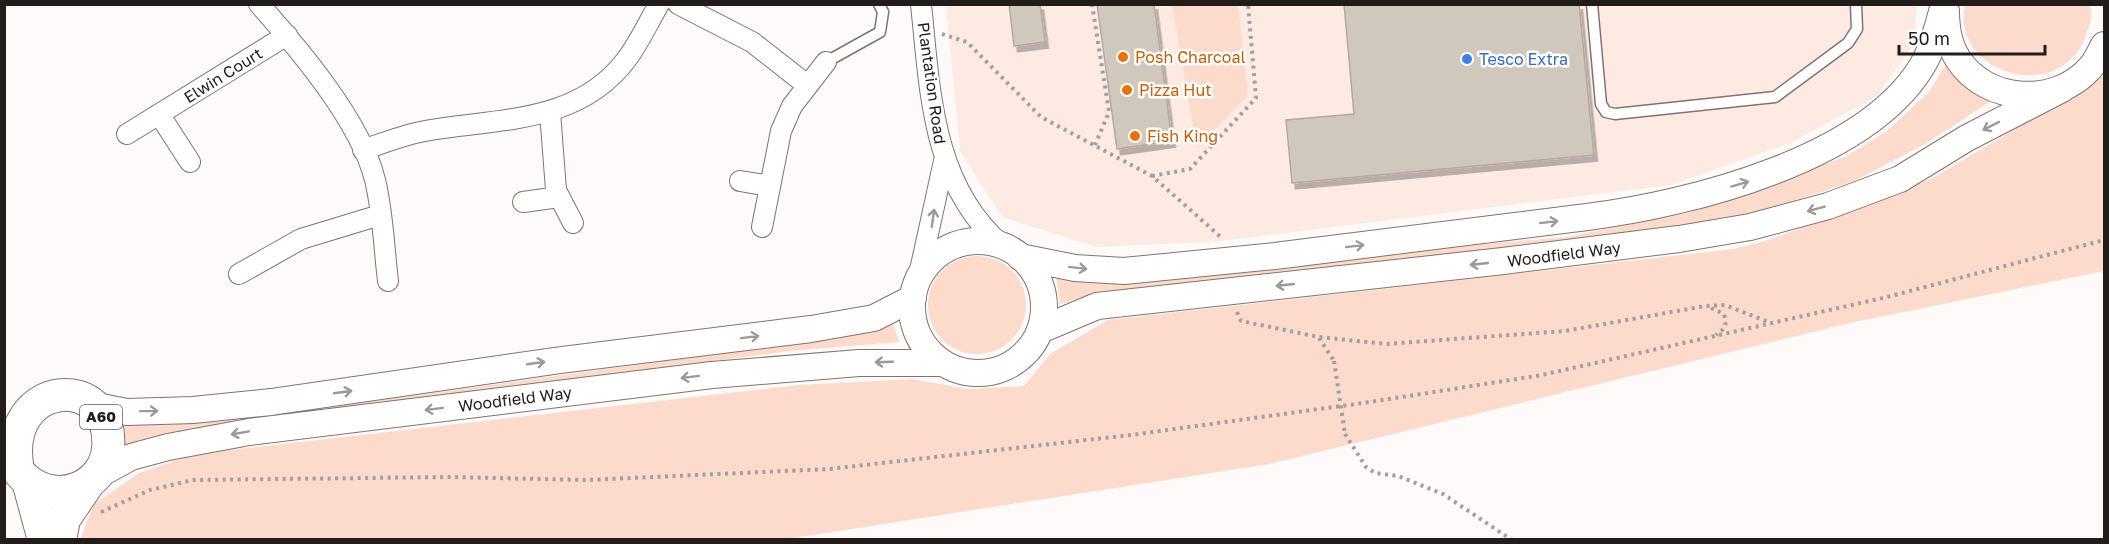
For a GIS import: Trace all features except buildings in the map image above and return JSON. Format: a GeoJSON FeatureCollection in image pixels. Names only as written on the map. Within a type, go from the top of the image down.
{"type":"FeatureCollection","features":[{"type":"Feature","properties":{"kind":"main road","name":"A60"},"geometry":{"type":"LineString","coordinates":[[17,468],[10,450],[12,430],[16,419],[16,403],[59,394],[74,396],[91,405],[103,420],[109,437],[107,458],[92,480]]}},
{"type":"Feature","properties":{"kind":"main road"},"geometry":{"type":"LineString","coordinates":[[17,468],[44,490],[58,493],[75,490],[92,480]]}},
{"type":"Feature","properties":{"kind":"main road"},"geometry":{"type":"LineString","coordinates":[[17,468],[44,540]]}},
{"type":"Feature","properties":{"kind":"main road"},"geometry":{"type":"LineString","coordinates":[[60,540],[64,519],[92,480]]}},
{"type":"Feature","properties":{"kind":"street"},"geometry":{"type":"LineString","coordinates":[[259,4],[287,35],[353,127],[375,179],[388,281]]}},
{"type":"Feature","properties":{"kind":"street"},"geometry":{"type":"LineString","coordinates":[[363,150],[426,131],[550,112],[588,93],[626,61],[659,4]]}},
{"type":"Feature","properties":{"kind":"street"},"geometry":{"type":"LineString","coordinates":[[678,4],[752,42],[807,85]]}},
{"type":"Feature","properties":{"kind":"street","name":"Plantation Road"},"geometry":{"type":"LineString","coordinates":[[921,4],[934,108],[944,161],[967,206],[982,229],[1012,251]]}},
{"type":"Feature","properties":{"kind":"street"},"geometry":{"type":"LineString","coordinates":[[1945,4],[1946,32],[1958,59],[1973,76],[1998,91],[2033,96],[2062,89],[2090,68],[2104,45]]}},
{"type":"Feature","properties":{"kind":"street","name":"Woodfield Way"},"geometry":{"type":"LineString","coordinates":[[1012,251],[1075,268],[1124,271],[1225,261],[1634,211],[1686,200],[1749,181],[1800,160],[1858,129],[1895,100],[1925,61],[1945,4]]}},
{"type":"Feature","properties":{"kind":"street","name":"Elwin Court"},"geometry":{"type":"LineString","coordinates":[[128,134],[287,35]]}},
{"type":"Feature","properties":{"kind":"street"},"geometry":{"type":"LineString","coordinates":[[762,227],[781,131],[792,106],[826,62]]}},
{"type":"Feature","properties":{"kind":"street","name":"Woodfield Way"},"geometry":{"type":"LineString","coordinates":[[1040,330],[1097,306],[1503,261],[1679,239],[1750,227],[1828,206],[1900,179],[1967,138],[2062,89]]}},
{"type":"Feature","properties":{"kind":"street"},"geometry":{"type":"LineString","coordinates":[[550,112],[559,197],[573,223]]}},
{"type":"Feature","properties":{"kind":"street"},"geometry":{"type":"LineString","coordinates":[[159,114],[190,162]]}},
{"type":"Feature","properties":{"kind":"street","name":"Plantation Road"},"geometry":{"type":"LineString","coordinates":[[916,286],[944,161]]}},
{"type":"Feature","properties":{"kind":"street"},"geometry":{"type":"LineString","coordinates":[[740,181],[770,186]]}},
{"type":"Feature","properties":{"kind":"street"},"geometry":{"type":"LineString","coordinates":[[523,202],[559,197]]}},
{"type":"Feature","properties":{"kind":"street"},"geometry":{"type":"LineString","coordinates":[[239,274],[301,239],[337,226],[380,215]]}},
{"type":"Feature","properties":{"kind":"street"},"geometry":{"type":"LineString","coordinates":[[969,242],[988,242],[1012,251],[1035,274],[1043,296],[1040,330],[1029,350],[1011,365],[986,373],[964,372],[942,363],[918,335],[912,314],[916,286],[935,258],[949,248],[969,242]]}},
{"type":"Feature","properties":{"kind":"street","name":"Woodfield Way"},"geometry":{"type":"LineString","coordinates":[[91,405],[127,412],[193,410],[272,402],[561,360],[811,329],[874,318],[916,286]]}},
{"type":"Feature","properties":{"kind":"street","name":"Woodfield Way"},"geometry":{"type":"LineString","coordinates":[[92,480],[131,457],[168,447],[249,432],[712,375],[859,363],[942,363]]}},
{"type":"Feature","properties":{"kind":"lane"},"geometry":{"type":"LineString","coordinates":[[826,62],[880,32],[883,12],[879,4]]}},
{"type":"Feature","properties":{"kind":"lane"},"geometry":{"type":"LineString","coordinates":[[1592,4],[1600,104],[1605,112],[1616,114],[1775,97],[1848,43],[1857,29],[1856,4]]}},
{"type":"Feature","properties":{"kind":"path"},"geometry":{"type":"LineString","coordinates":[[1092,4],[1109,112],[1095,145]]}},
{"type":"Feature","properties":{"kind":"path"},"geometry":{"type":"LineString","coordinates":[[1152,176],[1190,169],[1256,98],[1248,4]]}},
{"type":"Feature","properties":{"kind":"path"},"geometry":{"type":"LineString","coordinates":[[924,29],[968,42],[1041,117],[1152,176],[1224,240],[1225,261]]}},
{"type":"Feature","properties":{"kind":"path"},"geometry":{"type":"LineString","coordinates":[[97,514],[150,490],[193,480],[441,477],[587,480],[829,469],[1131,435],[1370,402],[1542,375],[1887,297],[2104,240]]}},
{"type":"Feature","properties":{"kind":"path"},"geometry":{"type":"LineString","coordinates":[[1227,291],[1241,321],[1319,337],[1386,344],[1565,331],[1705,306],[1725,305],[1773,323]]}},
{"type":"Feature","properties":{"kind":"path"},"geometry":{"type":"LineString","coordinates":[[1705,306],[1724,314],[1727,323],[1724,330],[1713,337]]}},
{"type":"Feature","properties":{"kind":"path"},"geometry":{"type":"LineString","coordinates":[[1319,337],[1334,361],[1345,434],[1366,467],[1375,473],[1398,476],[1443,494],[1512,540]]}},
{"type":"Feature","properties":{"kind":"shaded area"},"geometry":{"type":"Polygon","coordinates":[[[946,5],[1917,5],[1914,44],[1877,96],[1790,143],[1671,185],[1214,242],[1096,247],[1002,217],[960,151],[946,5]]]}},
{"type":"Feature","properties":{"kind":"shaded area"},"geometry":{"type":"Polygon","coordinates":[[[1172,5],[1238,5],[1248,95],[1197,148],[1172,5]]]}},
{"type":"Feature","properties":{"kind":"shaded area"},"geometry":{"type":"Polygon","coordinates":[[[1965,5],[2090,5],[2091,18],[2084,40],[2070,60],[2051,71],[2030,75],[2008,72],[1989,63],[1973,48],[1965,28],[1965,5]]]}},
{"type":"Feature","properties":{"kind":"shaded area"},"geometry":{"type":"Polygon","coordinates":[[[1947,62],[1996,98],[1925,144],[1854,181],[1766,210],[1567,245],[1113,291],[1060,304],[1056,276],[1083,282],[1113,282],[1566,237],[1689,213],[1847,156],[1887,131],[1929,92],[1947,62]]]}},
{"type":"Feature","properties":{"kind":"shaded area"},"geometry":{"type":"Polygon","coordinates":[[[2104,76],[2104,271],[1850,323],[1269,464],[781,540],[80,540],[94,504],[139,473],[194,454],[799,385],[912,379],[968,389],[1024,386],[1050,354],[1108,320],[1734,249],[1772,239],[1931,179],[2104,76]]]}},
{"type":"Feature","properties":{"kind":"shaded area"},"geometry":{"type":"Polygon","coordinates":[[[977,256],[996,259],[1012,270],[1023,286],[1026,305],[1023,324],[1012,340],[996,351],[977,354],[958,351],[942,340],[931,324],[928,305],[931,286],[942,270],[958,259],[977,256]]]}},
{"type":"Feature","properties":{"kind":"shaded area"},"geometry":{"type":"Polygon","coordinates":[[[892,319],[899,342],[790,351],[166,433],[122,446],[119,420],[204,421],[308,410],[818,340],[892,319]]]}},
{"type":"Feature","properties":{"kind":"place","name":"Posh Charcoal"},"geometry":{"type":"Point","coordinates":[1123,57]}},
{"type":"Feature","properties":{"kind":"place","name":"Tesco Extra"},"geometry":{"type":"Point","coordinates":[1467,59]}},
{"type":"Feature","properties":{"kind":"place","name":"Pizza Hut"},"geometry":{"type":"Point","coordinates":[1127,90]}},
{"type":"Feature","properties":{"kind":"place","name":"Fish King"},"geometry":{"type":"Point","coordinates":[1135,136]}}]}
